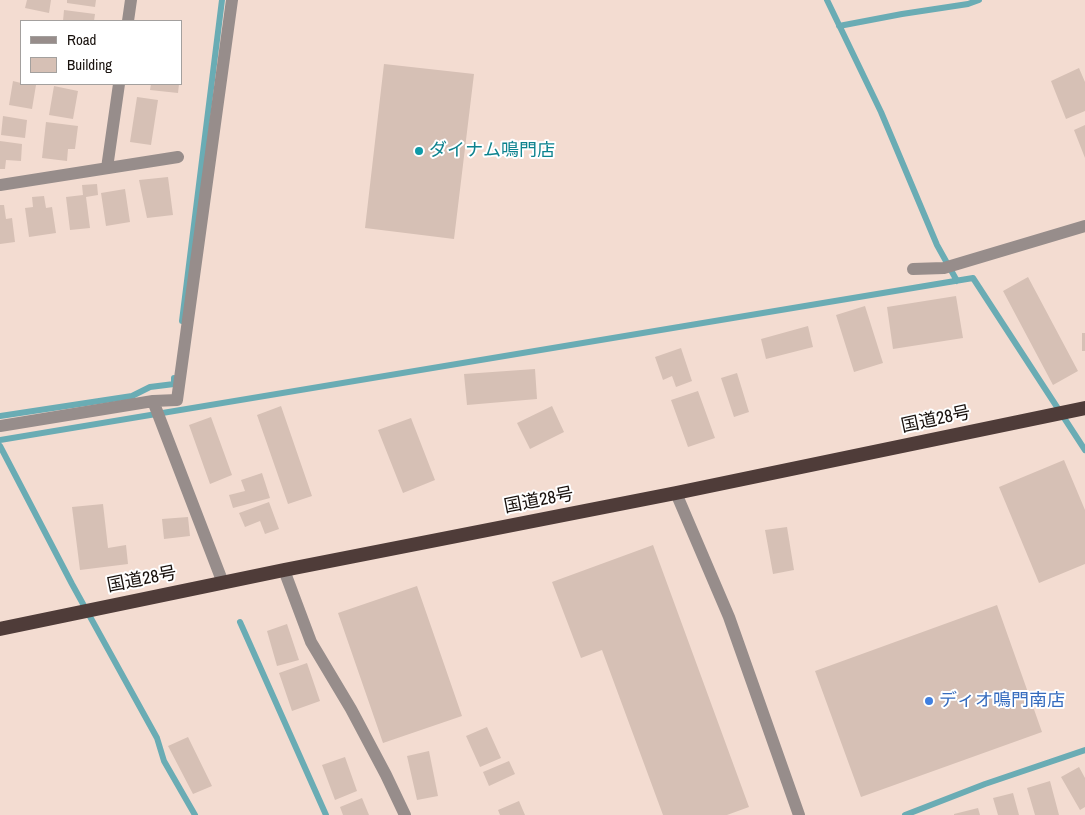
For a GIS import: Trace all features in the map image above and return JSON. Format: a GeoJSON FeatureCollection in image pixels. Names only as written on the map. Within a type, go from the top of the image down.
{"type":"FeatureCollection","features":[{"type":"Feature","properties":{"kind":"highway","name":"国道28号"},"geometry":{"type":"LineString","coordinates":[[0,629],[284,570],[676,493],[1085,408]]}},
{"type":"Feature","properties":{"kind":"street"},"geometry":{"type":"LineString","coordinates":[[128,20],[131,0]]}},
{"type":"Feature","properties":{"kind":"street"},"geometry":{"type":"LineString","coordinates":[[0,426],[153,401],[177,400],[232,0]]}},
{"type":"Feature","properties":{"kind":"street"},"geometry":{"type":"LineString","coordinates":[[107,168],[119,85]]}},
{"type":"Feature","properties":{"kind":"street"},"geometry":{"type":"LineString","coordinates":[[0,185],[178,157]]}},
{"type":"Feature","properties":{"kind":"street"},"geometry":{"type":"LineString","coordinates":[[912,269],[944,268],[1085,226]]}},
{"type":"Feature","properties":{"kind":"street"},"geometry":{"type":"LineString","coordinates":[[153,401],[223,583]]}},
{"type":"Feature","properties":{"kind":"street"},"geometry":{"type":"LineString","coordinates":[[676,493],[729,617],[799,815]]}},
{"type":"Feature","properties":{"kind":"street"},"geometry":{"type":"LineString","coordinates":[[284,570],[310,642],[351,709],[405,815]]}},
{"type":"Feature","properties":{"kind":"building"},"geometry":{"type":"Polygon","coordinates":[[[27,0],[51,0],[49,13],[25,8],[27,0]]]}},
{"type":"Feature","properties":{"kind":"building"},"geometry":{"type":"Polygon","coordinates":[[[67,0],[96,0],[95,7],[67,3],[67,0]]]}},
{"type":"Feature","properties":{"kind":"building"},"geometry":{"type":"Polygon","coordinates":[[[64,10],[95,14],[94,20],[63,20],[64,10]]]}},
{"type":"Feature","properties":{"kind":"building","name":"ダイナム鳴門店"},"geometry":{"type":"Polygon","coordinates":[[[384,64],[474,74],[454,239],[365,228],[384,64]]]}},
{"type":"Feature","properties":{"kind":"building"},"geometry":{"type":"Polygon","coordinates":[[[1079,68],[1085,82],[1085,111],[1066,119],[1051,81],[1079,68]]]}},
{"type":"Feature","properties":{"kind":"building"},"geometry":{"type":"Polygon","coordinates":[[[13,81],[20,83],[20,85],[36,85],[32,109],[9,105],[13,81]]]}},
{"type":"Feature","properties":{"kind":"building"},"geometry":{"type":"Polygon","coordinates":[[[151,85],[179,85],[178,93],[150,90],[151,85]]]}},
{"type":"Feature","properties":{"kind":"building"},"geometry":{"type":"Polygon","coordinates":[[[54,86],[78,91],[73,119],[49,115],[54,86]]]}},
{"type":"Feature","properties":{"kind":"building"},"geometry":{"type":"Polygon","coordinates":[[[137,97],[158,100],[151,145],[130,142],[137,97]]]}},
{"type":"Feature","properties":{"kind":"building"},"geometry":{"type":"Polygon","coordinates":[[[3,116],[27,120],[25,138],[1,135],[3,116]]]}},
{"type":"Feature","properties":{"kind":"building"},"geometry":{"type":"Polygon","coordinates":[[[46,122],[78,126],[75,149],[68,149],[67,161],[42,158],[46,122]]]}},
{"type":"Feature","properties":{"kind":"building"},"geometry":{"type":"Polygon","coordinates":[[[1085,125],[1085,158],[1074,130],[1085,125]]]}},
{"type":"Feature","properties":{"kind":"building"},"geometry":{"type":"Polygon","coordinates":[[[0,141],[22,144],[21,161],[6,160],[5,169],[0,169],[0,141]]]}},
{"type":"Feature","properties":{"kind":"building"},"geometry":{"type":"Polygon","coordinates":[[[168,177],[173,215],[147,218],[139,180],[168,177]]]}},
{"type":"Feature","properties":{"kind":"building"},"geometry":{"type":"Polygon","coordinates":[[[97,184],[98,195],[86,197],[90,228],[70,230],[66,197],[83,195],[82,185],[97,184]]]}},
{"type":"Feature","properties":{"kind":"building"},"geometry":{"type":"Polygon","coordinates":[[[125,189],[130,222],[106,226],[101,193],[125,189]]]}},
{"type":"Feature","properties":{"kind":"building"},"geometry":{"type":"Polygon","coordinates":[[[44,196],[46,208],[52,207],[56,233],[29,237],[25,208],[33,207],[32,197],[44,196]]]}},
{"type":"Feature","properties":{"kind":"building"},"geometry":{"type":"Polygon","coordinates":[[[0,205],[4,205],[6,219],[12,218],[15,242],[0,244],[0,205]]]}},
{"type":"Feature","properties":{"kind":"building"},"geometry":{"type":"Polygon","coordinates":[[[1028,277],[1078,371],[1053,385],[1003,291],[1028,277]]]}},
{"type":"Feature","properties":{"kind":"building"},"geometry":{"type":"Polygon","coordinates":[[[956,296],[963,338],[893,349],[887,307],[956,296]]]}},
{"type":"Feature","properties":{"kind":"building"},"geometry":{"type":"Polygon","coordinates":[[[865,306],[883,363],[854,372],[836,315],[865,306]]]}},
{"type":"Feature","properties":{"kind":"building"},"geometry":{"type":"Polygon","coordinates":[[[808,326],[813,347],[766,359],[761,339],[808,326]]]}},
{"type":"Feature","properties":{"kind":"building"},"geometry":{"type":"Polygon","coordinates":[[[1082,333],[1085,333],[1085,351],[1082,351],[1082,333]]]}},
{"type":"Feature","properties":{"kind":"building"},"geometry":{"type":"Polygon","coordinates":[[[681,348],[692,381],[676,387],[672,376],[663,380],[655,357],[681,348]]]}},
{"type":"Feature","properties":{"kind":"building"},"geometry":{"type":"Polygon","coordinates":[[[535,369],[537,399],[467,405],[464,374],[535,369]]]}},
{"type":"Feature","properties":{"kind":"building"},"geometry":{"type":"Polygon","coordinates":[[[737,373],[749,412],[734,417],[721,378],[737,373]]]}},
{"type":"Feature","properties":{"kind":"building"},"geometry":{"type":"Polygon","coordinates":[[[698,391],[715,438],[688,447],[671,400],[698,391]]]}},
{"type":"Feature","properties":{"kind":"building"},"geometry":{"type":"Polygon","coordinates":[[[281,406],[312,496],[288,504],[257,415],[281,406]]]}},
{"type":"Feature","properties":{"kind":"building"},"geometry":{"type":"Polygon","coordinates":[[[552,406],[564,432],[530,449],[517,423],[552,406]]]}},
{"type":"Feature","properties":{"kind":"building"},"geometry":{"type":"Polygon","coordinates":[[[211,417],[232,475],[210,484],[189,425],[211,417]]]}},
{"type":"Feature","properties":{"kind":"building"},"geometry":{"type":"Polygon","coordinates":[[[411,418],[435,480],[403,493],[378,430],[411,418]]]}},
{"type":"Feature","properties":{"kind":"building"},"geometry":{"type":"Polygon","coordinates":[[[1064,460],[1085,510],[1085,564],[1039,583],[999,487],[1064,460]]]}},
{"type":"Feature","properties":{"kind":"building"},"geometry":{"type":"Polygon","coordinates":[[[262,473],[270,498],[233,508],[229,495],[245,491],[241,480],[262,473]]]}},
{"type":"Feature","properties":{"kind":"building"},"geometry":{"type":"Polygon","coordinates":[[[269,502],[279,529],[265,534],[260,521],[245,527],[239,513],[269,502]]]}},
{"type":"Feature","properties":{"kind":"building"},"geometry":{"type":"Polygon","coordinates":[[[103,504],[108,548],[126,545],[128,564],[80,570],[72,507],[103,504]]]}},
{"type":"Feature","properties":{"kind":"building"},"geometry":{"type":"Polygon","coordinates":[[[188,517],[190,536],[164,539],[162,519],[188,517]]]}},
{"type":"Feature","properties":{"kind":"building"},"geometry":{"type":"Polygon","coordinates":[[[787,527],[794,570],[773,574],[765,530],[787,527]]]}},
{"type":"Feature","properties":{"kind":"building"},"geometry":{"type":"Polygon","coordinates":[[[653,545],[749,807],[727,815],[663,815],[602,650],[581,658],[552,582],[653,545]]]}},
{"type":"Feature","properties":{"kind":"building"},"geometry":{"type":"Polygon","coordinates":[[[417,586],[462,716],[383,743],[338,613],[417,586]]]}},
{"type":"Feature","properties":{"kind":"building","name":"ディオ鳴門南店"},"geometry":{"type":"Polygon","coordinates":[[[997,605],[1042,732],[861,797],[815,671],[997,605]]]}},
{"type":"Feature","properties":{"kind":"building"},"geometry":{"type":"Polygon","coordinates":[[[287,624],[299,660],[277,666],[267,631],[287,624]]]}},
{"type":"Feature","properties":{"kind":"building"},"geometry":{"type":"Polygon","coordinates":[[[307,663],[320,701],[292,711],[279,673],[307,663]]]}},
{"type":"Feature","properties":{"kind":"building"},"geometry":{"type":"Polygon","coordinates":[[[487,727],[501,758],[480,767],[466,736],[487,727]]]}},
{"type":"Feature","properties":{"kind":"building"},"geometry":{"type":"Polygon","coordinates":[[[188,737],[212,786],[193,794],[168,746],[188,737]]]}},
{"type":"Feature","properties":{"kind":"building"},"geometry":{"type":"Polygon","coordinates":[[[429,751],[438,796],[417,800],[407,756],[429,751]]]}},
{"type":"Feature","properties":{"kind":"building"},"geometry":{"type":"Polygon","coordinates":[[[345,757],[357,791],[335,800],[322,765],[345,757]]]}},
{"type":"Feature","properties":{"kind":"building"},"geometry":{"type":"Polygon","coordinates":[[[509,761],[515,774],[489,786],[483,772],[509,761]]]}},
{"type":"Feature","properties":{"kind":"building"},"geometry":{"type":"Polygon","coordinates":[[[1079,767],[1085,778],[1085,807],[1080,810],[1061,777],[1079,767]]]}},
{"type":"Feature","properties":{"kind":"building"},"geometry":{"type":"Polygon","coordinates":[[[1050,781],[1059,815],[1035,815],[1027,788],[1050,781]]]}},
{"type":"Feature","properties":{"kind":"building"},"geometry":{"type":"Polygon","coordinates":[[[1013,793],[1019,815],[998,815],[993,798],[1013,793]]]}},
{"type":"Feature","properties":{"kind":"building"},"geometry":{"type":"Polygon","coordinates":[[[362,798],[369,815],[343,815],[340,807],[362,798]]]}},
{"type":"Feature","properties":{"kind":"building"},"geometry":{"type":"Polygon","coordinates":[[[519,801],[525,815],[500,815],[498,810],[519,801]]]}},
{"type":"Feature","properties":{"kind":"building"},"geometry":{"type":"Polygon","coordinates":[[[978,808],[980,815],[954,815],[954,814],[978,808]]]}},
{"type":"Feature","properties":{"kind":"waterway"},"geometry":{"type":"LineString","coordinates":[[182,321],[222,0]]}},
{"type":"Feature","properties":{"kind":"waterway"},"geometry":{"type":"LineString","coordinates":[[827,0],[881,112],[937,245],[957,281]]}},
{"type":"Feature","properties":{"kind":"waterway"},"geometry":{"type":"LineString","coordinates":[[839,26],[968,4],[979,0]]}},
{"type":"Feature","properties":{"kind":"waterway"},"geometry":{"type":"LineString","coordinates":[[0,440],[973,278],[1085,450]]}},
{"type":"Feature","properties":{"kind":"waterway"},"geometry":{"type":"LineString","coordinates":[[0,416],[132,396],[150,387],[174,384],[174,378]]}},
{"type":"Feature","properties":{"kind":"waterway"},"geometry":{"type":"LineString","coordinates":[[0,446],[72,584],[157,738],[164,761],[195,815]]}},
{"type":"Feature","properties":{"kind":"waterway"},"geometry":{"type":"LineString","coordinates":[[240,622],[326,815]]}},
{"type":"Feature","properties":{"kind":"waterway"},"geometry":{"type":"LineString","coordinates":[[905,815],[985,784],[1085,750]]}},
{"type":"Feature","properties":{"kind":"place","name":"ダイナム鳴門店"},"geometry":{"type":"Point","coordinates":[419,151]}},
{"type":"Feature","properties":{"kind":"place","name":"ディオ鳴門南店"},"geometry":{"type":"Point","coordinates":[929,701]}}]}
